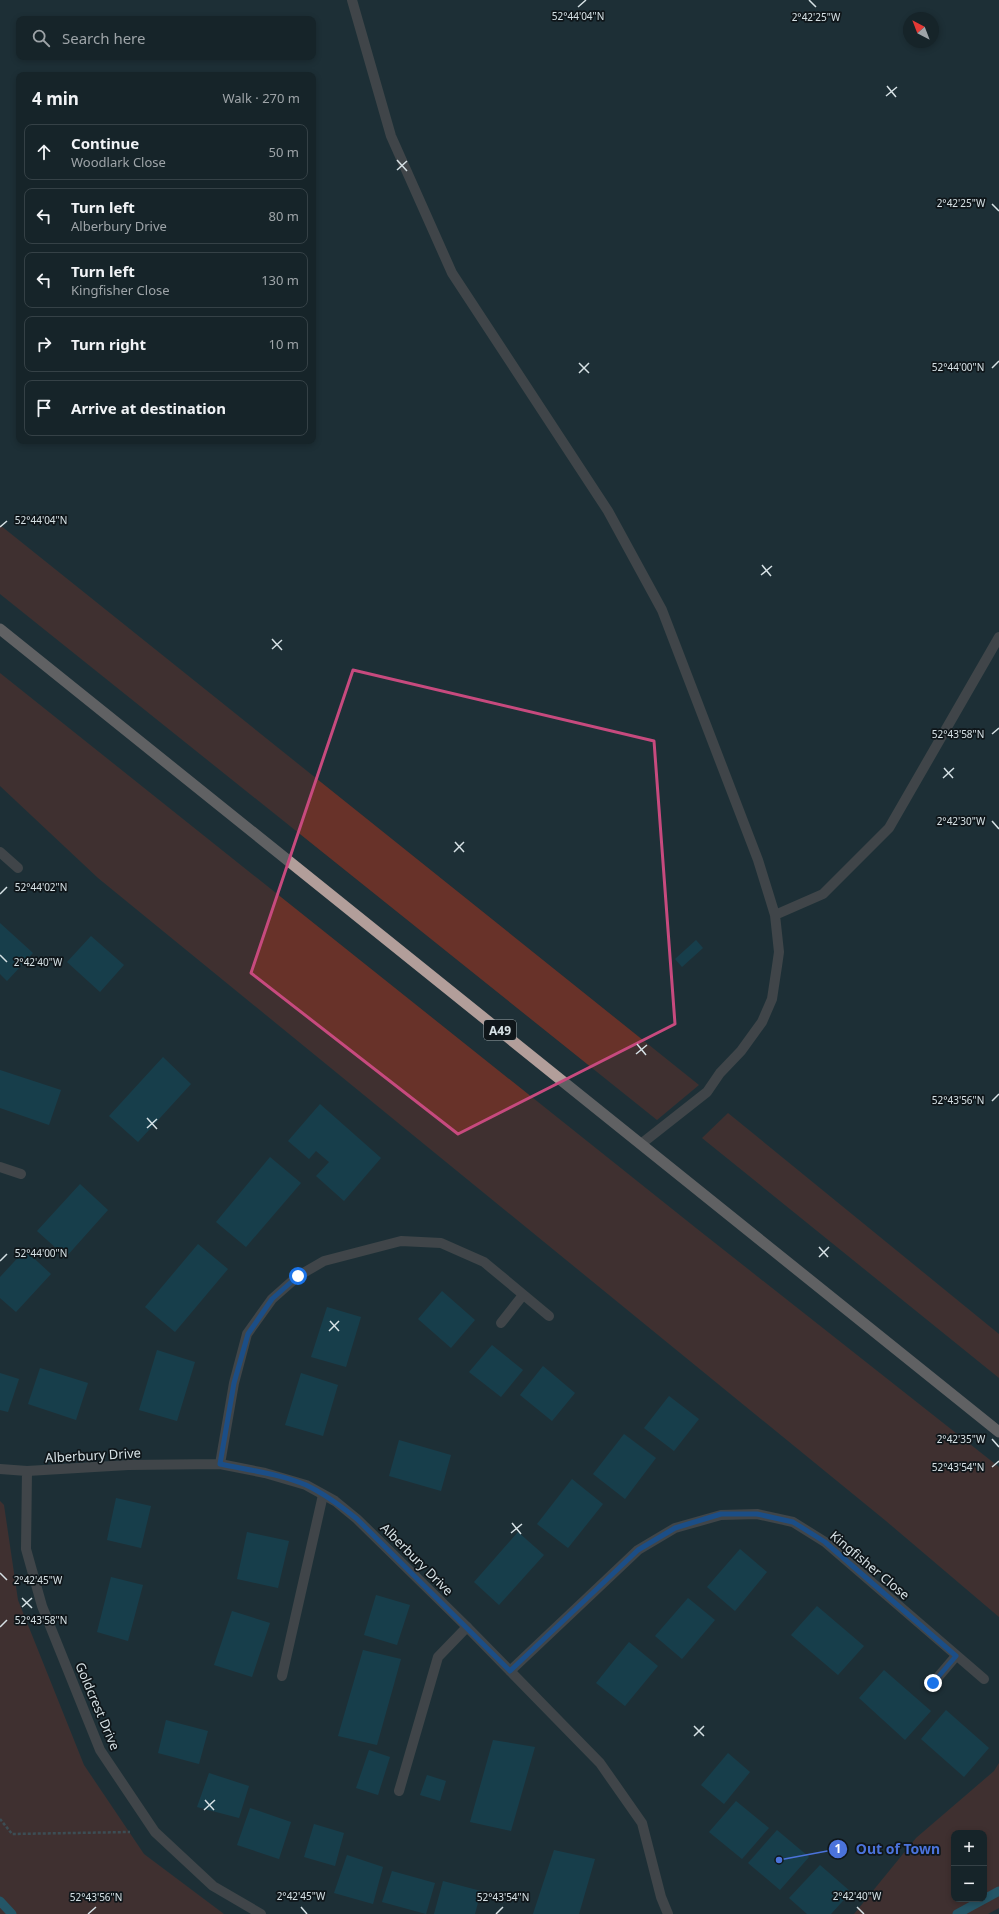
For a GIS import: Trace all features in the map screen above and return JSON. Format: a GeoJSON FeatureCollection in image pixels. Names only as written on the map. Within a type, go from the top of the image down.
{"type":"FeatureCollection","features":[{"type":"Feature","properties":{"kind":"highway","name":"A49"},"geometry":{"type":"LineString","coordinates":[[0,629],[999,1432]]}},
{"type":"Feature","properties":{"kind":"street"},"geometry":{"type":"LineString","coordinates":[[352,0],[392,136],[452,273],[608,511],[662,610],[758,860],[775,915],[779,952],[778,966],[772,999],[762,1022],[741,1051],[720,1073],[707,1092],[641,1144]]}},
{"type":"Feature","properties":{"kind":"street"},"geometry":{"type":"LineString","coordinates":[[775,915],[823,894],[889,828],[999,637]]}},
{"type":"Feature","properties":{"kind":"street"},"geometry":{"type":"LineString","coordinates":[[0,852],[18,868]]}},
{"type":"Feature","properties":{"kind":"street"},"geometry":{"type":"LineString","coordinates":[[0,1167],[21,1174]]}},
{"type":"Feature","properties":{"kind":"street"},"geometry":{"type":"LineString","coordinates":[[220,1464],[234,1383],[248,1334],[272,1299],[298,1276],[324,1261],[401,1241],[441,1243],[484,1262],[549,1316]]}},
{"type":"Feature","properties":{"kind":"street"},"geometry":{"type":"LineString","coordinates":[[501,1323],[523,1295]]}},
{"type":"Feature","properties":{"kind":"street","name":"Alberbury Drive"},"geometry":{"type":"LineString","coordinates":[[0,1469],[27,1471],[128,1465],[220,1464],[265,1473],[306,1485],[335,1501],[357,1519],[467,1627],[600,1763],[642,1823],[661,1898],[668,1914]]}},
{"type":"Feature","properties":{"kind":"street","name":"Goldcrest Drive"},"geometry":{"type":"LineString","coordinates":[[27,1471],[26,1549],[42,1606],[100,1750],[155,1832],[213,1886],[262,1914]]}},
{"type":"Feature","properties":{"kind":"street"},"geometry":{"type":"LineString","coordinates":[[282,1676],[324,1495]]}},
{"type":"Feature","properties":{"kind":"street","name":"Kingfisher Close"},"geometry":{"type":"LineString","coordinates":[[510,1671],[638,1550],[675,1528],[721,1514],[757,1514],[793,1522],[825,1542],[984,1679]]}},
{"type":"Feature","properties":{"kind":"street"},"geometry":{"type":"LineString","coordinates":[[398,1791],[438,1657],[467,1627]]}},
{"type":"Feature","properties":{"kind":"street"},"geometry":{"type":"LineString","coordinates":[[933,1683],[956,1656]]}},
{"type":"Feature","properties":{"kind":"path"},"geometry":{"type":"LineString","coordinates":[[0,1819],[12,1834],[155,1832]]}},
{"type":"Feature","properties":{"kind":"highlighted area"},"geometry":{"type":"Polygon","coordinates":[[[353,670],[654,741],[675,1024],[458,1134],[251,973],[353,670]]]}},
{"type":"Feature","properties":{"kind":"shaded area"},"geometry":{"type":"Polygon","coordinates":[[[0,525],[699,1085],[657,1120],[0,594],[0,525]]]}},
{"type":"Feature","properties":{"kind":"shaded area"},"geometry":{"type":"Polygon","coordinates":[[[0,673],[696,1228],[999,1467],[999,1617],[886,1521],[98,878],[0,786],[0,673]]]}},
{"type":"Feature","properties":{"kind":"shaded area"},"geometry":{"type":"Polygon","coordinates":[[[728,1113],[999,1334],[999,1378],[702,1138],[728,1113]]]}},
{"type":"Feature","properties":{"kind":"shaded area"},"geometry":{"type":"Polygon","coordinates":[[[0,1501],[4,1505],[18,1600],[84,1765],[144,1854],[224,1914],[0,1914],[0,1501]]]}},
{"type":"Feature","properties":{"kind":"shaded area"},"geometry":{"type":"Polygon","coordinates":[[[999,1763],[999,1908],[988,1914],[854,1914],[916,1838],[994,1771],[999,1763]]]}},
{"type":"Feature","properties":{"kind":"building"},"geometry":{"type":"Polygon","coordinates":[[[0,923],[33,953],[7,981],[0,974],[0,923]]]}},
{"type":"Feature","properties":{"kind":"building"},"geometry":{"type":"Polygon","coordinates":[[[91,936],[124,965],[100,992],[67,962],[91,936]]]}},
{"type":"Feature","properties":{"kind":"building"},"geometry":{"type":"Polygon","coordinates":[[[696,940],[703,948],[682,967],[675,959],[696,940]]]}},
{"type":"Feature","properties":{"kind":"building"},"geometry":{"type":"Polygon","coordinates":[[[163,1057],[191,1084],[138,1142],[109,1116],[163,1057]]]}},
{"type":"Feature","properties":{"kind":"building"},"geometry":{"type":"Polygon","coordinates":[[[0,1070],[61,1090],[49,1125],[0,1108],[0,1070]]]}},
{"type":"Feature","properties":{"kind":"building"},"geometry":{"type":"Polygon","coordinates":[[[320,1104],[381,1158],[344,1201],[316,1176],[329,1162],[316,1151],[309,1159],[288,1141],[320,1104]]]}},
{"type":"Feature","properties":{"kind":"building"},"geometry":{"type":"Polygon","coordinates":[[[270,1157],[301,1183],[246,1247],[216,1222],[270,1157]]]}},
{"type":"Feature","properties":{"kind":"building"},"geometry":{"type":"Polygon","coordinates":[[[80,1184],[108,1210],[66,1257],[37,1231],[80,1184]]]}},
{"type":"Feature","properties":{"kind":"building"},"geometry":{"type":"Polygon","coordinates":[[[198,1244],[228,1269],[175,1332],[145,1307],[198,1244]]]}},
{"type":"Feature","properties":{"kind":"building"},"geometry":{"type":"Polygon","coordinates":[[[25,1250],[51,1274],[16,1312],[0,1298],[0,1277],[25,1250]]]}},
{"type":"Feature","properties":{"kind":"building"},"geometry":{"type":"Polygon","coordinates":[[[442,1291],[475,1320],[451,1348],[418,1319],[442,1291]]]}},
{"type":"Feature","properties":{"kind":"building"},"geometry":{"type":"Polygon","coordinates":[[[327,1307],[361,1317],[346,1367],[311,1357],[327,1307]]]}},
{"type":"Feature","properties":{"kind":"building"},"geometry":{"type":"Polygon","coordinates":[[[492,1345],[523,1370],[501,1397],[469,1372],[492,1345]]]}},
{"type":"Feature","properties":{"kind":"building"},"geometry":{"type":"Polygon","coordinates":[[[157,1350],[195,1362],[177,1421],[139,1410],[157,1350]]]}},
{"type":"Feature","properties":{"kind":"building"},"geometry":{"type":"Polygon","coordinates":[[[543,1366],[575,1393],[552,1421],[520,1395],[543,1366]]]}},
{"type":"Feature","properties":{"kind":"building"},"geometry":{"type":"Polygon","coordinates":[[[40,1368],[88,1383],[76,1420],[28,1404],[40,1368]]]}},
{"type":"Feature","properties":{"kind":"building"},"geometry":{"type":"Polygon","coordinates":[[[0,1373],[19,1379],[8,1412],[0,1410],[0,1373]]]}},
{"type":"Feature","properties":{"kind":"building"},"geometry":{"type":"Polygon","coordinates":[[[301,1373],[338,1385],[323,1436],[285,1425],[301,1373]]]}},
{"type":"Feature","properties":{"kind":"building"},"geometry":{"type":"Polygon","coordinates":[[[669,1396],[699,1419],[674,1451],[644,1428],[669,1396]]]}},
{"type":"Feature","properties":{"kind":"building"},"geometry":{"type":"Polygon","coordinates":[[[624,1434],[656,1458],[625,1499],[593,1474],[624,1434]]]}},
{"type":"Feature","properties":{"kind":"building"},"geometry":{"type":"Polygon","coordinates":[[[399,1440],[451,1455],[441,1491],[389,1476],[399,1440]]]}},
{"type":"Feature","properties":{"kind":"building"},"geometry":{"type":"Polygon","coordinates":[[[572,1479],[603,1504],[568,1548],[537,1524],[572,1479]]]}},
{"type":"Feature","properties":{"kind":"building"},"geometry":{"type":"Polygon","coordinates":[[[116,1498],[151,1506],[141,1548],[107,1540],[116,1498]]]}},
{"type":"Feature","properties":{"kind":"building"},"geometry":{"type":"Polygon","coordinates":[[[247,1532],[289,1541],[278,1588],[237,1579],[247,1532]]]}},
{"type":"Feature","properties":{"kind":"building"},"geometry":{"type":"Polygon","coordinates":[[[518,1532],[544,1555],[499,1605],[474,1582],[518,1532]]]}},
{"type":"Feature","properties":{"kind":"building"},"geometry":{"type":"Polygon","coordinates":[[[740,1549],[767,1572],[735,1611],[707,1587],[740,1549]]]}},
{"type":"Feature","properties":{"kind":"building"},"geometry":{"type":"Polygon","coordinates":[[[111,1577],[143,1585],[128,1641],[97,1632],[111,1577]]]}},
{"type":"Feature","properties":{"kind":"building"},"geometry":{"type":"Polygon","coordinates":[[[376,1595],[410,1605],[397,1645],[364,1635],[376,1595]]]}},
{"type":"Feature","properties":{"kind":"building"},"geometry":{"type":"Polygon","coordinates":[[[688,1598],[715,1620],[682,1659],[655,1636],[688,1598]]]}},
{"type":"Feature","properties":{"kind":"building"},"geometry":{"type":"Polygon","coordinates":[[[817,1606],[864,1646],[838,1675],[791,1635],[817,1606]]]}},
{"type":"Feature","properties":{"kind":"building"},"geometry":{"type":"Polygon","coordinates":[[[232,1611],[270,1623],[252,1677],[214,1665],[232,1611]]]}},
{"type":"Feature","properties":{"kind":"building"},"geometry":{"type":"Polygon","coordinates":[[[629,1642],[658,1666],[625,1706],[596,1683],[629,1642]]]}},
{"type":"Feature","properties":{"kind":"building"},"geometry":{"type":"Polygon","coordinates":[[[363,1650],[401,1659],[377,1745],[338,1736],[363,1650]]]}},
{"type":"Feature","properties":{"kind":"building"},"geometry":{"type":"Polygon","coordinates":[[[884,1670],[931,1711],[905,1740],[859,1698],[884,1670]]]}},
{"type":"Feature","properties":{"kind":"building"},"geometry":{"type":"Polygon","coordinates":[[[946,1710],[989,1748],[964,1777],[921,1739],[946,1710]]]}},
{"type":"Feature","properties":{"kind":"building"},"geometry":{"type":"Polygon","coordinates":[[[166,1720],[208,1731],[199,1764],[158,1753],[166,1720]]]}},
{"type":"Feature","properties":{"kind":"building"},"geometry":{"type":"Polygon","coordinates":[[[493,1740],[535,1747],[511,1831],[470,1822],[493,1740]]]}},
{"type":"Feature","properties":{"kind":"building"},"geometry":{"type":"Polygon","coordinates":[[[369,1750],[390,1757],[378,1795],[356,1788],[369,1750]]]}},
{"type":"Feature","properties":{"kind":"building"},"geometry":{"type":"Polygon","coordinates":[[[728,1753],[750,1772],[724,1804],[701,1785],[728,1753]]]}},
{"type":"Feature","properties":{"kind":"building"},"geometry":{"type":"Polygon","coordinates":[[[209,1773],[249,1786],[239,1818],[197,1807],[209,1773]]]}},
{"type":"Feature","properties":{"kind":"building"},"geometry":{"type":"Polygon","coordinates":[[[427,1775],[446,1781],[440,1801],[420,1795],[427,1775]]]}},
{"type":"Feature","properties":{"kind":"building"},"geometry":{"type":"Polygon","coordinates":[[[736,1801],[769,1828],[742,1859],[709,1832],[736,1801]]]}},
{"type":"Feature","properties":{"kind":"building"},"geometry":{"type":"Polygon","coordinates":[[[250,1808],[291,1822],[279,1859],[237,1845],[250,1808]]]}},
{"type":"Feature","properties":{"kind":"building"},"geometry":{"type":"Polygon","coordinates":[[[314,1824],[344,1833],[335,1866],[304,1857],[314,1824]]]}},
{"type":"Feature","properties":{"kind":"building"},"geometry":{"type":"Polygon","coordinates":[[[777,1830],[809,1857],[780,1890],[748,1863],[777,1830]]]}},
{"type":"Feature","properties":{"kind":"building"},"geometry":{"type":"Polygon","coordinates":[[[554,1850],[595,1859],[579,1914],[533,1914],[554,1850]]]}},
{"type":"Feature","properties":{"kind":"building"},"geometry":{"type":"Polygon","coordinates":[[[347,1855],[383,1867],[373,1904],[334,1893],[347,1855]]]}},
{"type":"Feature","properties":{"kind":"building"},"geometry":{"type":"Polygon","coordinates":[[[820,1865],[851,1892],[831,1914],[807,1914],[789,1898],[820,1865]]]}},
{"type":"Feature","properties":{"kind":"building"},"geometry":{"type":"Polygon","coordinates":[[[392,1871],[435,1883],[426,1914],[382,1902],[392,1871]]]}},
{"type":"Feature","properties":{"kind":"building"},"geometry":{"type":"Polygon","coordinates":[[[443,1881],[481,1891],[475,1914],[434,1914],[443,1881]]]}},
{"type":"Feature","properties":{"kind":"waterway"},"geometry":{"type":"LineString","coordinates":[[957,1914],[999,1891]]}},
{"type":"Feature","properties":{"kind":"waterway"},"geometry":{"type":"LineString","coordinates":[[0,1901],[12,1914]]}},
{"type":"Feature","properties":{"kind":"place","name":"Out of Town"},"geometry":{"type":"Point","coordinates":[779,1860]}},
{"type":"Feature","properties":{"kind":"route"},"geometry":{"type":"LineString","coordinates":[[298,1276],[272,1299],[248,1334],[234,1383],[220,1464],[265,1473],[306,1485],[335,1501],[357,1519],[510,1671],[638,1550],[675,1528],[721,1514],[757,1514],[793,1522],[825,1542],[956,1656],[933,1683]]}}]}
